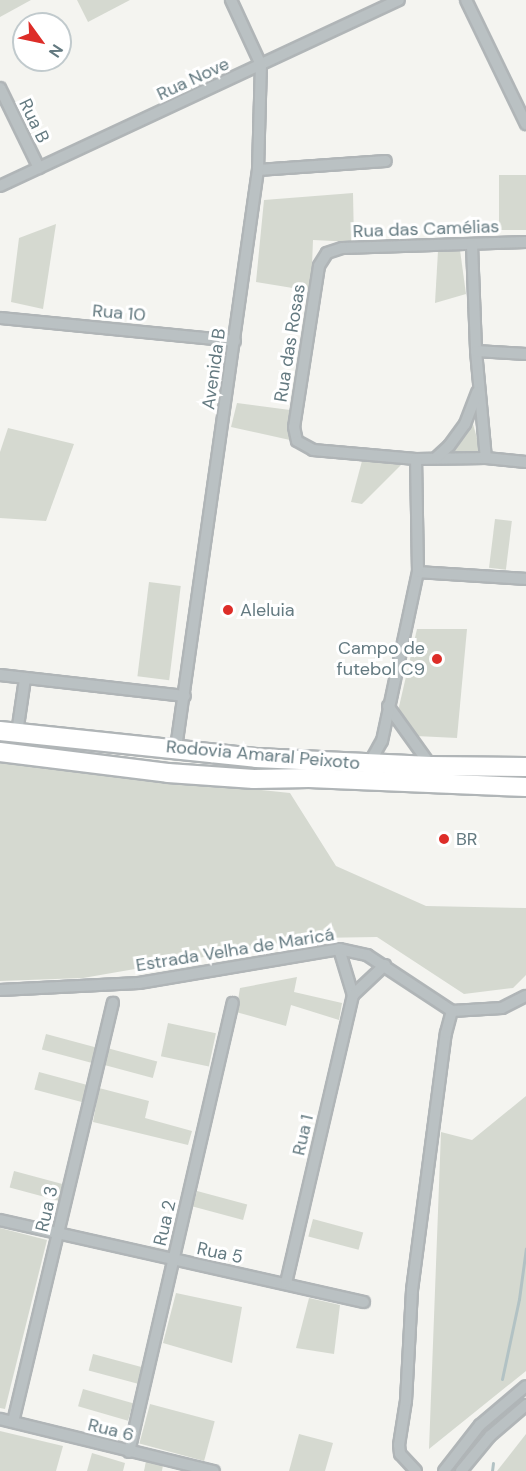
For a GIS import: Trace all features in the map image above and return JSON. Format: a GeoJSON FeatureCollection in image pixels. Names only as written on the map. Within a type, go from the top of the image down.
{"type":"FeatureCollection","features":[{"type":"Feature","properties":{"kind":"highway","name":"Rodovia Amaral Peixoto"},"geometry":{"type":"LineString","coordinates":[[9,732],[176,748],[222,756],[369,764],[526,767]]}},
{"type":"Feature","properties":{"kind":"highway","name":"Rodovia Amaral Peixoto"},"geometry":{"type":"LineString","coordinates":[[0,752],[168,772],[254,779],[309,778],[526,787]]}},
{"type":"Feature","properties":{"kind":"street","name":"Avenida B"},"geometry":{"type":"LineString","coordinates":[[176,748],[258,170],[261,65],[231,0]]}},
{"type":"Feature","properties":{"kind":"street","name":"Rua Nove"},"geometry":{"type":"LineString","coordinates":[[0,186],[399,0]]}},
{"type":"Feature","properties":{"kind":"street"},"geometry":{"type":"LineString","coordinates":[[466,0],[526,124]]}},
{"type":"Feature","properties":{"kind":"street","name":"Rua B"},"geometry":{"type":"LineString","coordinates":[[0,88],[39,168]]}},
{"type":"Feature","properties":{"kind":"street"},"geometry":{"type":"LineString","coordinates":[[258,170],[386,161]]}},
{"type":"Feature","properties":{"kind":"street","name":"Rua das Camélias"},"geometry":{"type":"LineString","coordinates":[[327,252],[342,248],[526,242]]}},
{"type":"Feature","properties":{"kind":"street"},"geometry":{"type":"LineString","coordinates":[[472,245],[478,386],[486,458]]}},
{"type":"Feature","properties":{"kind":"street","name":"Rua das Rosas"},"geometry":{"type":"LineString","coordinates":[[327,252],[319,266],[317,278],[294,427],[297,441],[313,450],[416,459]]}},
{"type":"Feature","properties":{"kind":"street","name":"Rua 10"},"geometry":{"type":"LineString","coordinates":[[0,318],[235,340]]}},
{"type":"Feature","properties":{"kind":"street"},"geometry":{"type":"LineString","coordinates":[[476,351],[526,354]]}},
{"type":"Feature","properties":{"kind":"street"},"geometry":{"type":"LineString","coordinates":[[437,457],[449,446],[465,424],[478,386]]}},
{"type":"Feature","properties":{"kind":"street"},"geometry":{"type":"LineString","coordinates":[[369,764],[382,741],[418,572],[416,459],[486,458],[526,462]]}},
{"type":"Feature","properties":{"kind":"street"},"geometry":{"type":"LineString","coordinates":[[418,572],[526,579]]}},
{"type":"Feature","properties":{"kind":"street"},"geometry":{"type":"LineString","coordinates":[[0,675],[185,696]]}},
{"type":"Feature","properties":{"kind":"street"},"geometry":{"type":"LineString","coordinates":[[9,732],[25,679]]}},
{"type":"Feature","properties":{"kind":"street"},"geometry":{"type":"LineString","coordinates":[[388,706],[431,766]]}},
{"type":"Feature","properties":{"kind":"street"},"geometry":{"type":"LineString","coordinates":[[339,949],[353,995],[385,965]]}},
{"type":"Feature","properties":{"kind":"street","name":"Estrada Velha de Maricá"},"geometry":{"type":"LineString","coordinates":[[0,990],[139,983],[339,949],[367,955],[452,1011]]}},
{"type":"Feature","properties":{"kind":"street","name":"Rua 1"},"geometry":{"type":"LineString","coordinates":[[286,1283],[353,995]]}},
{"type":"Feature","properties":{"kind":"street"},"geometry":{"type":"LineString","coordinates":[[416,1471],[400,1454],[399,1445],[406,1401],[412,1290],[446,1033],[452,1011],[502,1008],[526,996]]}},
{"type":"Feature","properties":{"kind":"street","name":"Rua 3"},"geometry":{"type":"LineString","coordinates":[[13,1422],[113,1003]]}},
{"type":"Feature","properties":{"kind":"street","name":"Rua 2"},"geometry":{"type":"LineString","coordinates":[[129,1452],[233,1003]]}},
{"type":"Feature","properties":{"kind":"street","name":"Rua 5"},"geometry":{"type":"LineString","coordinates":[[0,1220],[364,1302]]}},
{"type":"Feature","properties":{"kind":"street"},"geometry":{"type":"LineString","coordinates":[[444,1471],[480,1425],[526,1386]]}},
{"type":"Feature","properties":{"kind":"street"},"geometry":{"type":"LineString","coordinates":[[461,1471],[490,1436],[526,1405]]}},
{"type":"Feature","properties":{"kind":"street","name":"Rua 6"},"geometry":{"type":"LineString","coordinates":[[0,1419],[214,1471]]}},
{"type":"Feature","properties":{"kind":"street"},"geometry":{"type":"LineString","coordinates":[[480,1425],[490,1436]]}},
{"type":"Feature","properties":{"kind":"shaded area"},"geometry":{"type":"Polygon","coordinates":[[[0,0],[31,0],[0,17],[0,0]]]}},
{"type":"Feature","properties":{"kind":"shaded area"},"geometry":{"type":"Polygon","coordinates":[[[77,0],[130,0],[88,22],[77,0]]]}},
{"type":"Feature","properties":{"kind":"shaded area"},"geometry":{"type":"Polygon","coordinates":[[[499,175],[526,175],[526,230],[499,230],[499,175]]]}},
{"type":"Feature","properties":{"kind":"shaded area"},"geometry":{"type":"Polygon","coordinates":[[[353,193],[354,242],[313,240],[311,291],[256,282],[264,200],[353,193]]]}},
{"type":"Feature","properties":{"kind":"shaded area"},"geometry":{"type":"Polygon","coordinates":[[[56,224],[43,309],[11,302],[19,238],[56,224]]]}},
{"type":"Feature","properties":{"kind":"shaded area"},"geometry":{"type":"Polygon","coordinates":[[[460,250],[466,294],[435,303],[438,251],[460,250]]]}},
{"type":"Feature","properties":{"kind":"shaded area"},"geometry":{"type":"Polygon","coordinates":[[[237,403],[290,410],[290,440],[231,427],[237,403]]]}},
{"type":"Feature","properties":{"kind":"shaded area"},"geometry":{"type":"Polygon","coordinates":[[[471,417],[480,449],[476,455],[449,453],[471,417]]]}},
{"type":"Feature","properties":{"kind":"shaded area"},"geometry":{"type":"Polygon","coordinates":[[[8,428],[74,444],[46,521],[0,518],[0,452],[8,428]]]}},
{"type":"Feature","properties":{"kind":"shaded area"},"geometry":{"type":"Polygon","coordinates":[[[362,461],[402,464],[362,504],[351,502],[362,461]]]}},
{"type":"Feature","properties":{"kind":"shaded area"},"geometry":{"type":"Polygon","coordinates":[[[495,519],[512,521],[506,570],[489,568],[495,519]]]}},
{"type":"Feature","properties":{"kind":"shaded area"},"geometry":{"type":"Polygon","coordinates":[[[149,582],[181,586],[169,680],[137,676],[149,582]]]}},
{"type":"Feature","properties":{"kind":"shaded area","name":"Campo de futebol C9"},"geometry":{"type":"Polygon","coordinates":[[[417,629],[467,629],[457,738],[416,736],[398,711],[417,629]]]}},
{"type":"Feature","properties":{"kind":"shaded area"},"geometry":{"type":"Polygon","coordinates":[[[0,762],[290,793],[336,866],[426,906],[526,908],[526,975],[513,988],[464,994],[377,937],[314,938],[83,978],[0,981],[0,762]]]}},
{"type":"Feature","properties":{"kind":"shaded area"},"geometry":{"type":"Polygon","coordinates":[[[297,977],[294,992],[342,1003],[339,1020],[291,1005],[286,1026],[236,1012],[240,988],[297,977]]]}},
{"type":"Feature","properties":{"kind":"shaded area"},"geometry":{"type":"Polygon","coordinates":[[[168,1023],[216,1033],[209,1066],[161,1056],[168,1023]]]}},
{"type":"Feature","properties":{"kind":"shaded area"},"geometry":{"type":"Polygon","coordinates":[[[46,1034],[96,1047],[92,1063],[42,1049],[46,1034]]]}},
{"type":"Feature","properties":{"kind":"shaded area"},"geometry":{"type":"Polygon","coordinates":[[[107,1048],[157,1061],[153,1078],[103,1064],[107,1048]]]}},
{"type":"Feature","properties":{"kind":"shaded area"},"geometry":{"type":"Polygon","coordinates":[[[39,1072],[89,1085],[85,1103],[34,1089],[39,1072]]]}},
{"type":"Feature","properties":{"kind":"shaded area"},"geometry":{"type":"Polygon","coordinates":[[[99,1088],[149,1101],[145,1118],[192,1131],[188,1145],[93,1122],[99,1088]]]}},
{"type":"Feature","properties":{"kind":"shaded area"},"geometry":{"type":"Polygon","coordinates":[[[526,1096],[526,1371],[429,1449],[441,1132],[472,1140],[526,1096]]]}},
{"type":"Feature","properties":{"kind":"shaded area"},"geometry":{"type":"Polygon","coordinates":[[[14,1171],[64,1184],[60,1201],[10,1187],[14,1171]]]}},
{"type":"Feature","properties":{"kind":"shaded area"},"geometry":{"type":"Polygon","coordinates":[[[197,1191],[247,1204],[243,1220],[193,1206],[197,1191]]]}},
{"type":"Feature","properties":{"kind":"shaded area"},"geometry":{"type":"Polygon","coordinates":[[[313,1219],[363,1232],[359,1250],[308,1236],[313,1219]]]}},
{"type":"Feature","properties":{"kind":"shaded area"},"geometry":{"type":"Polygon","coordinates":[[[0,1228],[47,1240],[5,1409],[0,1408],[0,1228]]]}},
{"type":"Feature","properties":{"kind":"shaded area"},"geometry":{"type":"Polygon","coordinates":[[[176,1293],[242,1307],[232,1363],[163,1343],[176,1293]]]}},
{"type":"Feature","properties":{"kind":"shaded area"},"geometry":{"type":"Polygon","coordinates":[[[309,1298],[340,1305],[334,1354],[296,1348],[309,1298]]]}},
{"type":"Feature","properties":{"kind":"shaded area"},"geometry":{"type":"Polygon","coordinates":[[[93,1354],[143,1367],[139,1384],[89,1370],[93,1354]]]}},
{"type":"Feature","properties":{"kind":"shaded area"},"geometry":{"type":"Polygon","coordinates":[[[83,1389],[133,1403],[128,1421],[78,1406],[83,1389]]]}},
{"type":"Feature","properties":{"kind":"shaded area"},"geometry":{"type":"Polygon","coordinates":[[[150,1404],[215,1421],[204,1461],[139,1444],[150,1404]]]}},
{"type":"Feature","properties":{"kind":"shaded area"},"geometry":{"type":"Polygon","coordinates":[[[0,1431],[63,1446],[56,1471],[0,1471],[0,1431]]]}},
{"type":"Feature","properties":{"kind":"shaded area"},"geometry":{"type":"Polygon","coordinates":[[[299,1434],[333,1443],[325,1471],[289,1471],[299,1434]]]}},
{"type":"Feature","properties":{"kind":"shaded area"},"geometry":{"type":"Polygon","coordinates":[[[526,1434],[526,1471],[497,1471],[526,1434]]]}},
{"type":"Feature","properties":{"kind":"shaded area"},"geometry":{"type":"Polygon","coordinates":[[[92,1453],[125,1463],[123,1471],[87,1471],[92,1453]]]}},
{"type":"Feature","properties":{"kind":"shaded area"},"geometry":{"type":"Polygon","coordinates":[[[146,1461],[163,1465],[162,1471],[144,1471],[146,1461]]]}},
{"type":"Feature","properties":{"kind":"waterway"},"geometry":{"type":"LineString","coordinates":[[502,1379],[519,1299],[526,1248]]}},
{"type":"Feature","properties":{"kind":"waterway"},"geometry":{"type":"LineString","coordinates":[[492,1471],[493,1463]]}},
{"type":"Feature","properties":{"kind":"place","name":"Aleluia"},"geometry":{"type":"Point","coordinates":[228,610]}},
{"type":"Feature","properties":{"kind":"place","name":"Campo de futebol C9"},"geometry":{"type":"Point","coordinates":[437,659]}},
{"type":"Feature","properties":{"kind":"place","name":"BR"},"geometry":{"type":"Point","coordinates":[444,839]}}]}
